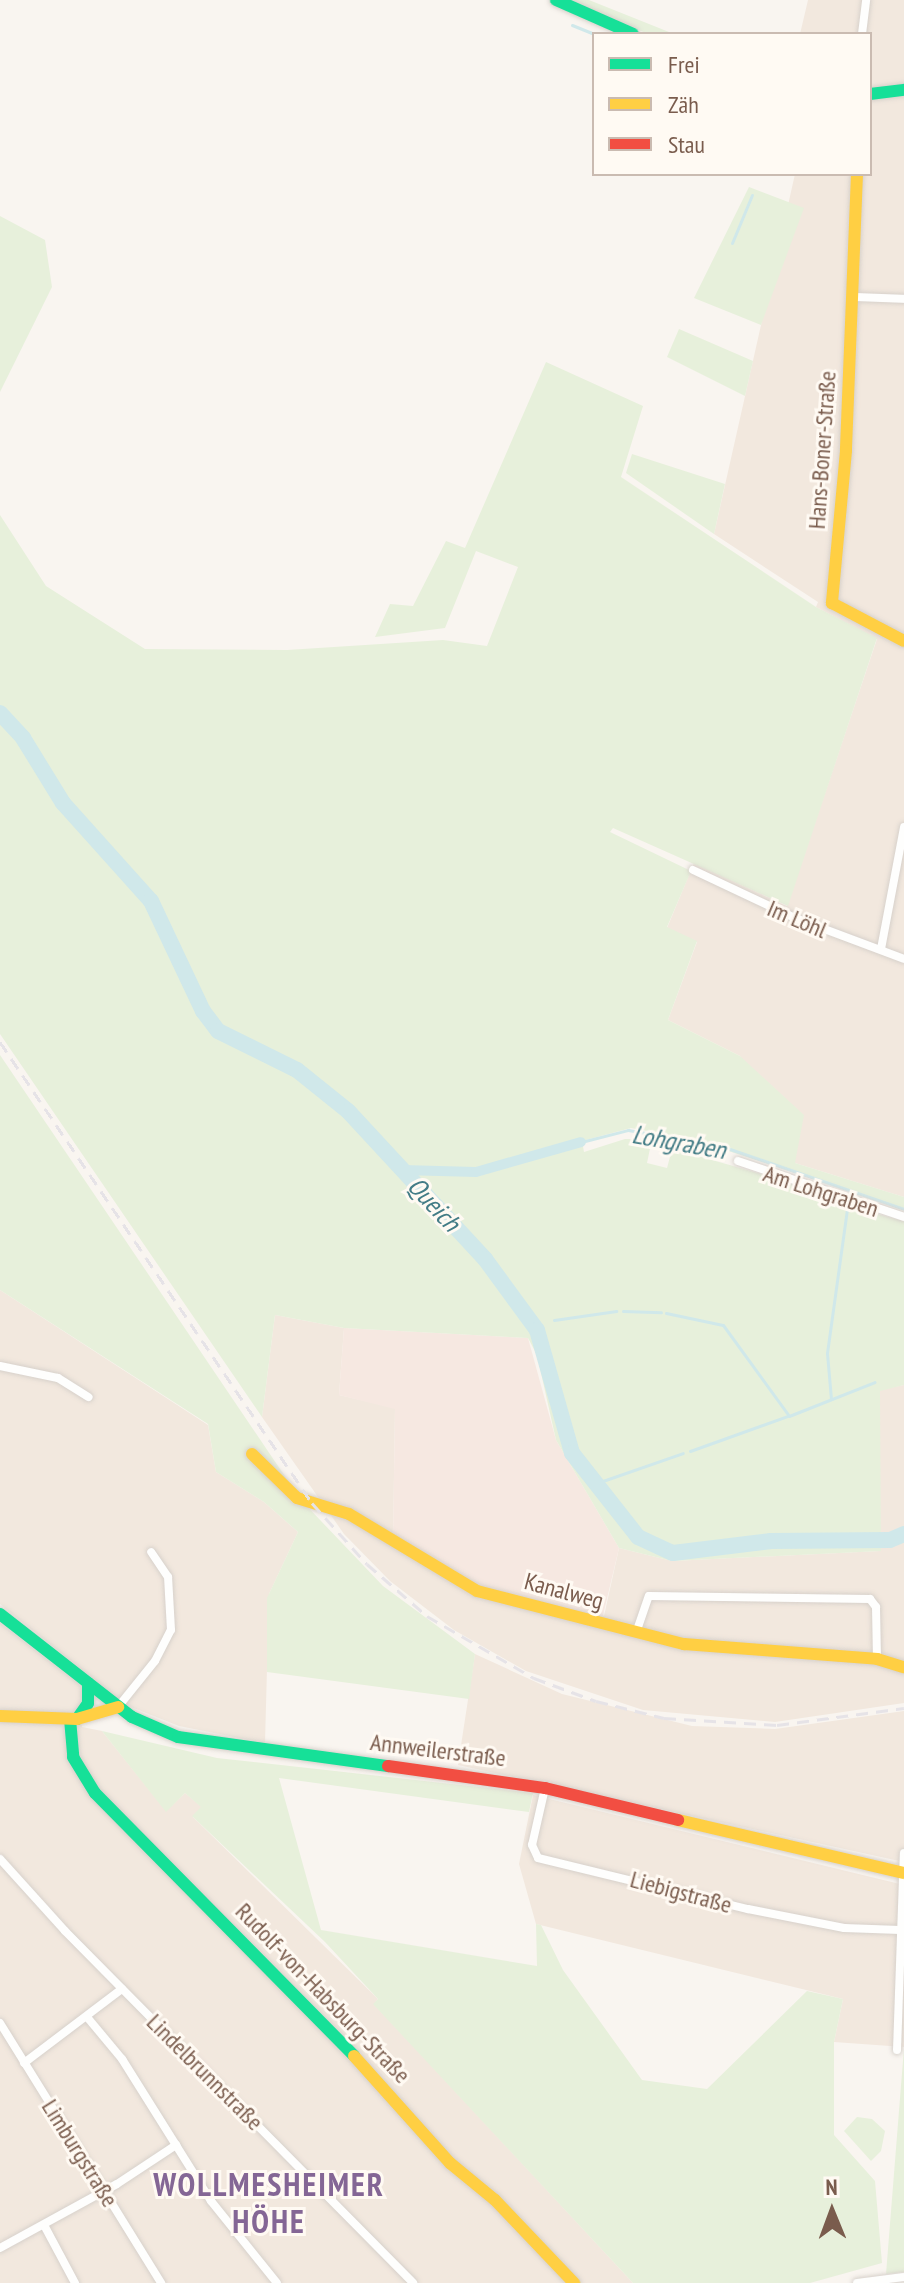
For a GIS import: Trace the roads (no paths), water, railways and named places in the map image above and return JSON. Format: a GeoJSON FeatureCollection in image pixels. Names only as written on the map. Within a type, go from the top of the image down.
{"type":"FeatureCollection","features":[{"type":"Feature","properties":{"kind":"street"},"geometry":{"type":"LineString","coordinates":[[556,0],[628,32]]}},
{"type":"Feature","properties":{"kind":"street"},"geometry":{"type":"LineString","coordinates":[[862,32],[866,0]]}},
{"type":"Feature","properties":{"kind":"street"},"geometry":{"type":"LineString","coordinates":[[872,94],[904,90]]}},
{"type":"Feature","properties":{"kind":"street","name":"Hans-Boner-Straße"},"geometry":{"type":"LineString","coordinates":[[857,176],[853,297],[833,606],[904,641]]}},
{"type":"Feature","properties":{"kind":"street"},"geometry":{"type":"LineString","coordinates":[[853,297],[904,299]]}},
{"type":"Feature","properties":{"kind":"street"},"geometry":{"type":"LineString","coordinates":[[881,949],[904,827]]}},
{"type":"Feature","properties":{"kind":"street","name":"Im Löhl"},"geometry":{"type":"LineString","coordinates":[[693,870],[848,941],[881,949],[904,959]]}},
{"type":"Feature","properties":{"kind":"street","name":"Am Lohgraben"},"geometry":{"type":"LineString","coordinates":[[738,1161],[904,1217]]}},
{"type":"Feature","properties":{"kind":"street"},"geometry":{"type":"LineString","coordinates":[[0,1366],[58,1378],[89,1397]]}},
{"type":"Feature","properties":{"kind":"street","name":"Kanalweg"},"geometry":{"type":"LineString","coordinates":[[252,1454],[297,1498],[349,1514],[468,1588],[684,1644],[877,1659],[904,1667]]}},
{"type":"Feature","properties":{"kind":"street"},"geometry":{"type":"LineString","coordinates":[[0,1716],[74,1719],[118,1707],[155,1661],[171,1630],[168,1577],[151,1552]]}},
{"type":"Feature","properties":{"kind":"street"},"geometry":{"type":"LineString","coordinates":[[636,1633],[649,1596],[870,1599],[876,1607],[877,1659]]}},
{"type":"Feature","properties":{"kind":"street","name":"Annweilerstraße"},"geometry":{"type":"LineString","coordinates":[[0,1614],[118,1707],[161,1731],[210,1744],[545,1788],[903,1873]]}},
{"type":"Feature","properties":{"kind":"street"},"geometry":{"type":"LineString","coordinates":[[74,1719],[88,1703],[88,1683]]}},
{"type":"Feature","properties":{"kind":"street","name":"Rudolf-von-Habsburg-Straße"},"geometry":{"type":"LineString","coordinates":[[74,1719],[73,1757],[95,1793],[331,2029],[450,2163],[495,2200],[574,2283]]}},
{"type":"Feature","properties":{"kind":"street","name":"Liebigstraße"},"geometry":{"type":"LineString","coordinates":[[545,1788],[532,1845],[538,1858],[830,1926],[900,1930]]}},
{"type":"Feature","properties":{"kind":"street"},"geometry":{"type":"LineString","coordinates":[[897,2050],[904,1853]]}},
{"type":"Feature","properties":{"kind":"street","name":"Lindelbrunnstraße"},"geometry":{"type":"LineString","coordinates":[[0,1859],[122,1989],[413,2283]]}},
{"type":"Feature","properties":{"kind":"street"},"geometry":{"type":"LineString","coordinates":[[24,2063],[122,1989]]}},
{"type":"Feature","properties":{"kind":"street"},"geometry":{"type":"LineString","coordinates":[[87,2017],[122,2059],[211,2201],[277,2283]]}},
{"type":"Feature","properties":{"kind":"street","name":"Limburgstraße"},"geometry":{"type":"LineString","coordinates":[[0,2023],[3,2034],[161,2283]]}},
{"type":"Feature","properties":{"kind":"street"},"geometry":{"type":"LineString","coordinates":[[0,2248],[105,2191],[176,2145]]}},
{"type":"Feature","properties":{"kind":"street"},"geometry":{"type":"LineString","coordinates":[[44,2225],[75,2283]]}},
{"type":"Feature","properties":{"kind":"street"},"geometry":{"type":"LineString","coordinates":[[857,2283],[904,2277]]}},
{"type":"Feature","properties":{"kind":"waterway"},"geometry":{"type":"LineString","coordinates":[[572,25],[592,33]]}},
{"type":"Feature","properties":{"kind":"waterway"},"geometry":{"type":"LineString","coordinates":[[732,243],[752,195]]}},
{"type":"Feature","properties":{"kind":"waterway","name":"Queich"},"geometry":{"type":"LineString","coordinates":[[0,713],[23,738],[63,803],[151,901],[203,1011],[218,1031],[297,1070],[348,1111],[485,1259],[537,1330],[572,1453],[638,1537],[673,1553],[771,1541],[890,1540],[904,1534]]}},
{"type":"Feature","properties":{"kind":"waterway","name":"Lohgraben"},"geometry":{"type":"LineString","coordinates":[[581,1142],[628,1130],[724,1147],[904,1209]]}},
{"type":"Feature","properties":{"kind":"waterway","name":"Lohgraben"},"geometry":{"type":"LineString","coordinates":[[402,1170],[476,1172],[581,1142]]}},
{"type":"Feature","properties":{"kind":"waterway"},"geometry":{"type":"LineString","coordinates":[[831,1399],[827,1353],[848,1201]]}},
{"type":"Feature","properties":{"kind":"waterway"},"geometry":{"type":"LineString","coordinates":[[554,1320],[616,1311]]}},
{"type":"Feature","properties":{"kind":"waterway"},"geometry":{"type":"LineString","coordinates":[[623,1311],[661,1312]]}},
{"type":"Feature","properties":{"kind":"waterway"},"geometry":{"type":"LineString","coordinates":[[666,1313],[723,1325],[789,1416],[875,1382]]}},
{"type":"Feature","properties":{"kind":"waterway"},"geometry":{"type":"LineString","coordinates":[[690,1451],[788,1416]]}},
{"type":"Feature","properties":{"kind":"waterway"},"geometry":{"type":"LineString","coordinates":[[594,1484],[683,1453]]}},
{"type":"Feature","properties":{"kind":"railway"},"geometry":{"type":"LineString","coordinates":[[0,1042],[312,1503],[367,1564],[427,1616],[534,1678],[596,1701],[664,1718],[777,1725],[904,1708]]}},
{"type":"Feature","properties":{"kind":"district","name":"WOLLMESHEIMER HÖHE"},"geometry":{"type":"Point","coordinates":[269,2204]}}]}
